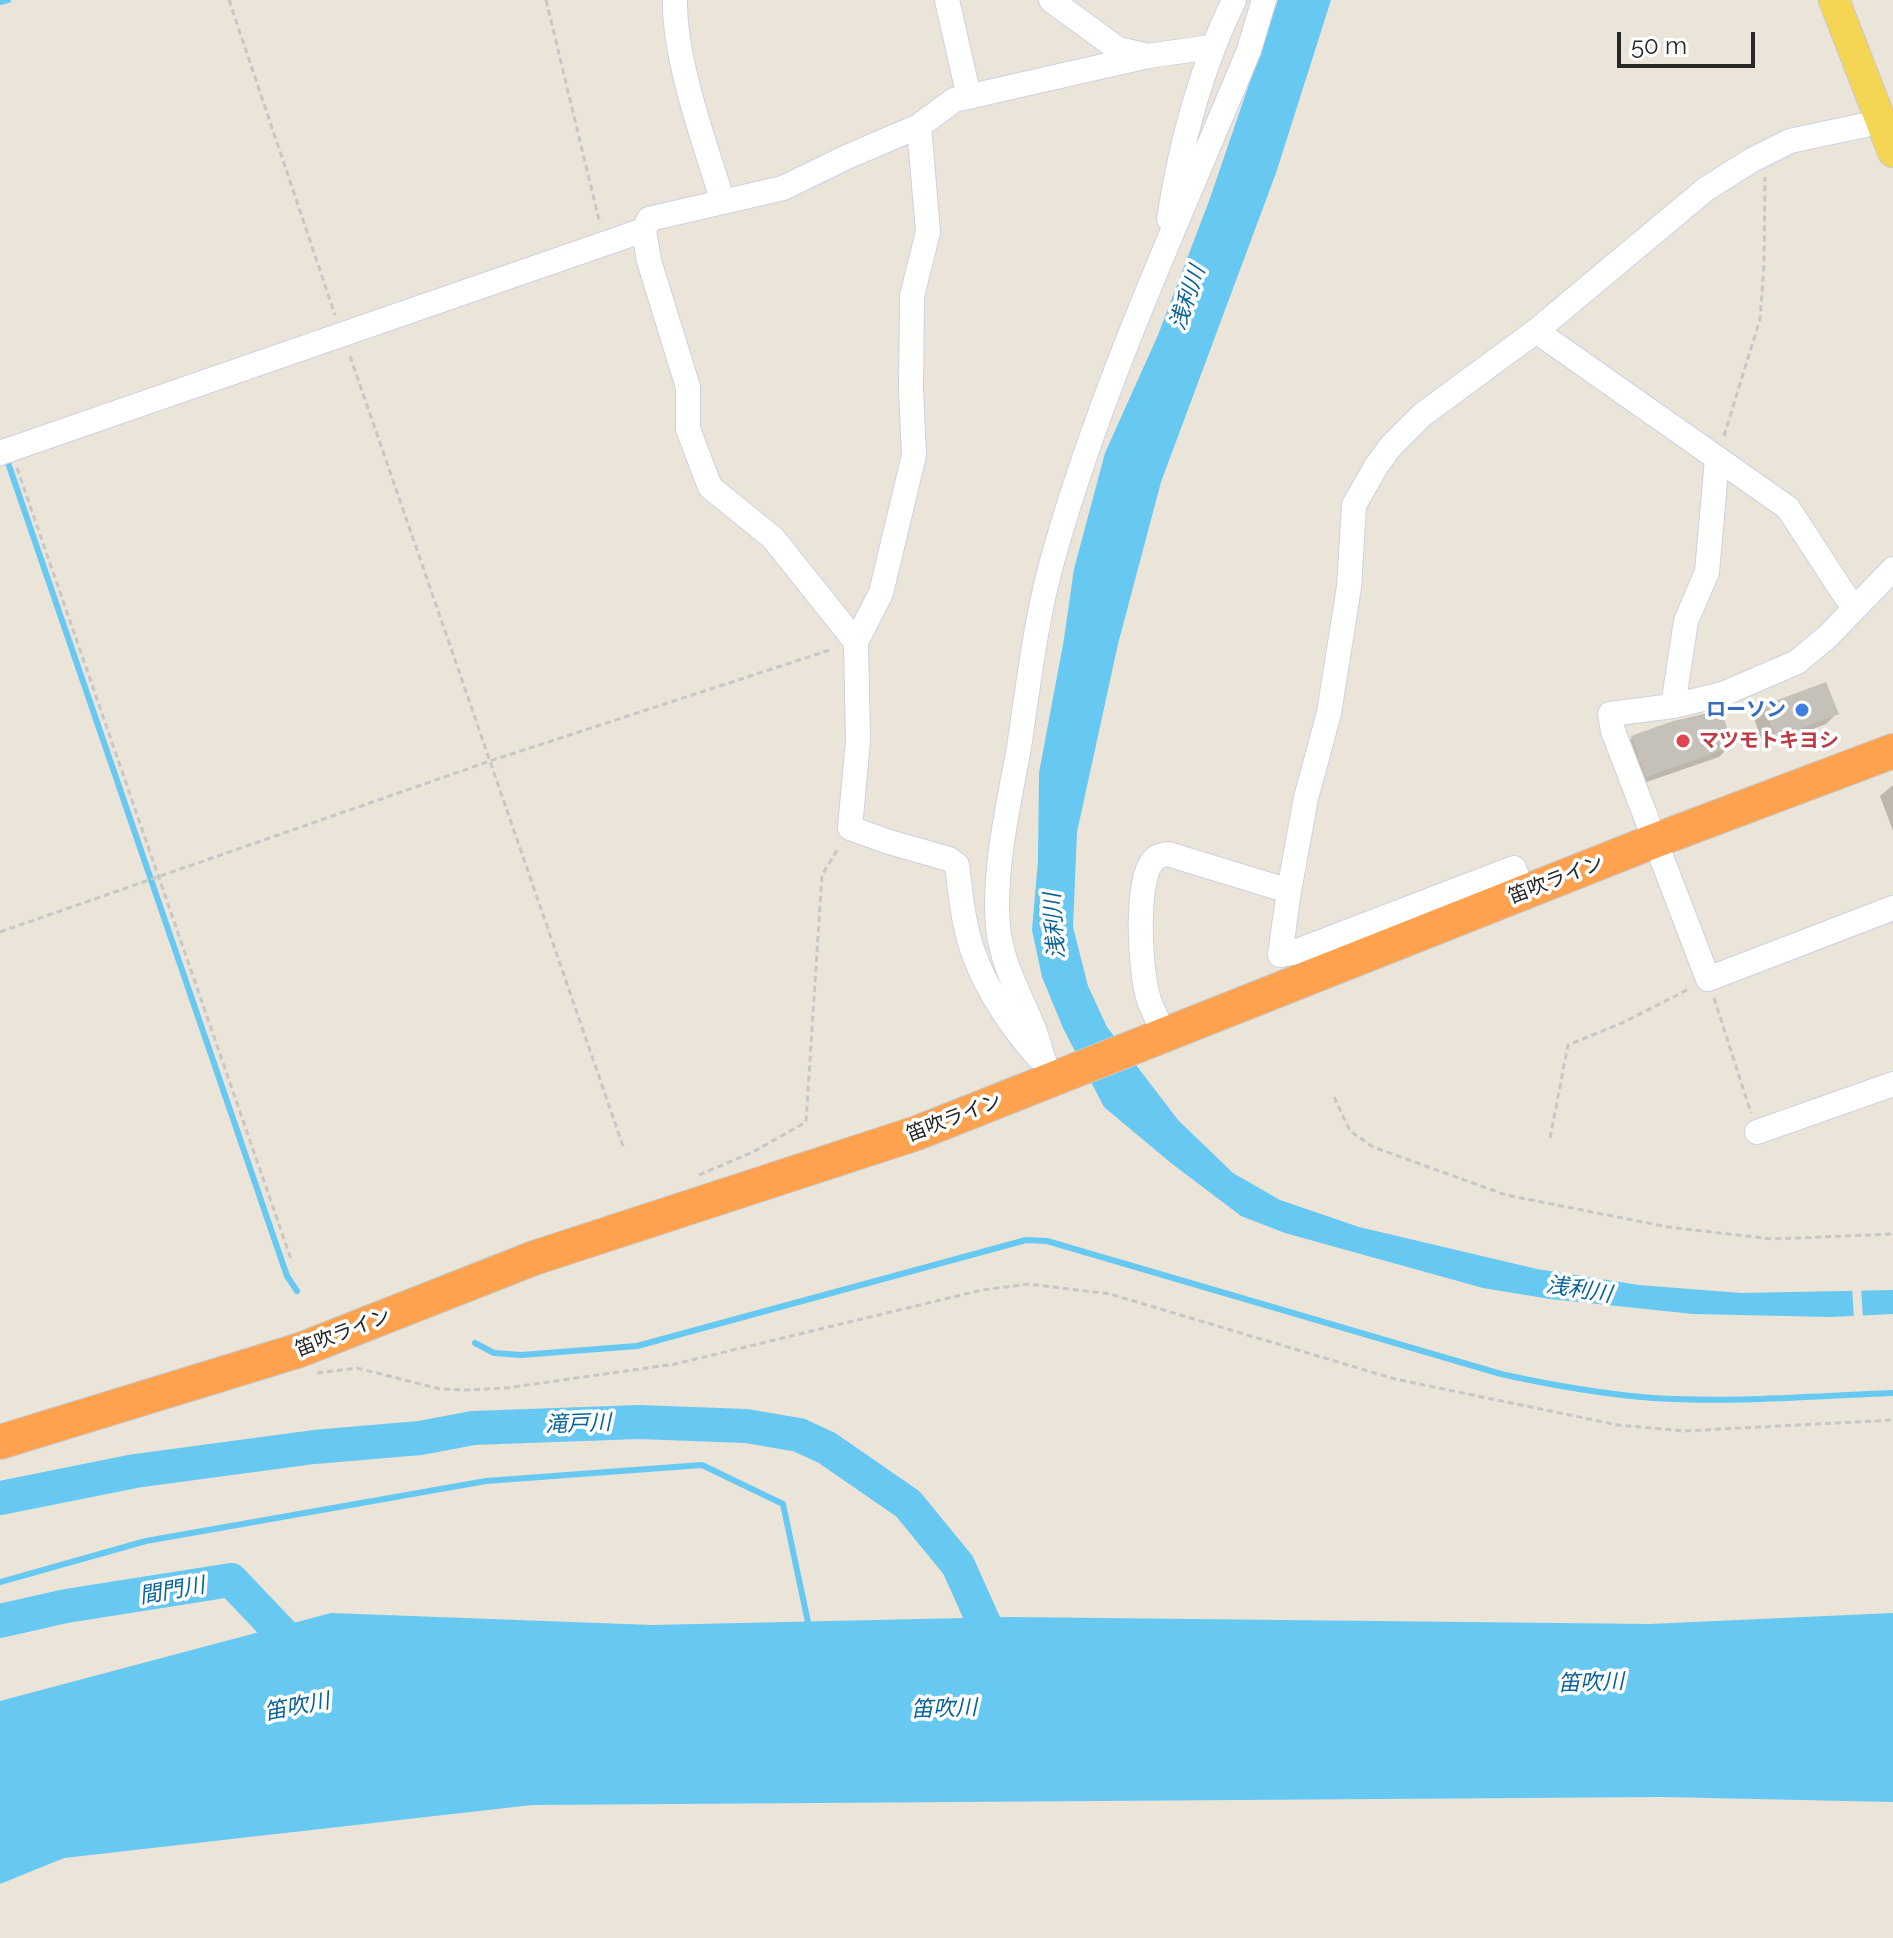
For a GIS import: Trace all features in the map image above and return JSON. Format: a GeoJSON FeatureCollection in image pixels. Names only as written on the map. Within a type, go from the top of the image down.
{"type":"FeatureCollection","features":[{"type":"Feature","properties":{"kind":"highway","name":"笛吹ライン"},"geometry":{"type":"LineString","coordinates":[[0,1442],[300,1350],[534,1258],[917,1133],[1054,1072],[1155,1038],[1654,841],[1893,751]]}},
{"type":"Feature","properties":{"kind":"main road"},"geometry":{"type":"LineString","coordinates":[[1834,0],[1893,152]]}},
{"type":"Feature","properties":{"kind":"street"},"geometry":{"type":"LineString","coordinates":[[675,0],[674,18],[680,51],[723,202]]}},
{"type":"Feature","properties":{"kind":"street"},"geometry":{"type":"LineString","coordinates":[[947,0],[969,97]]}},
{"type":"Feature","properties":{"kind":"street"},"geometry":{"type":"LineString","coordinates":[[1051,0],[1118,49],[1148,56]]}},
{"type":"Feature","properties":{"kind":"street"},"geometry":{"type":"LineString","coordinates":[[1163,258],[1178,161],[1211,47],[1234,0]]}},
{"type":"Feature","properties":{"kind":"street"},"geometry":{"type":"LineString","coordinates":[[1054,1072],[1008,973],[998,928],[998,895],[1008,815],[1039,621],[1054,554],[1091,434],[1249,50],[1264,0]]}},
{"type":"Feature","properties":{"kind":"street"},"geometry":{"type":"LineString","coordinates":[[856,642],[773,538],[710,487],[688,429],[688,387],[649,261],[644,230],[649,219],[783,188],[919,126],[954,100],[1148,56],[1211,47]]}},
{"type":"Feature","properties":{"kind":"street"},"geometry":{"type":"LineString","coordinates":[[1523,893],[1514,868],[1280,955],[1306,798],[1329,713],[1349,587],[1354,505],[1391,446],[1422,415],[1536,331],[1706,189],[1790,141],[1865,125],[1880,118]]}},
{"type":"Feature","properties":{"kind":"street"},"geometry":{"type":"LineString","coordinates":[[919,126],[928,232],[912,296],[914,455],[881,593],[856,642],[858,740],[850,828],[949,859],[957,865],[964,919],[975,958],[1015,1031],[1054,1072]]}},
{"type":"Feature","properties":{"kind":"street"},"geometry":{"type":"LineString","coordinates":[[5,451],[644,230]]}},
{"type":"Feature","properties":{"kind":"street"},"geometry":{"type":"LineString","coordinates":[[1536,331],[1788,508],[1846,597],[1857,606]]}},
{"type":"Feature","properties":{"kind":"street"},"geometry":{"type":"LineString","coordinates":[[1673,706],[1686,621],[1707,572],[1717,459]]}},
{"type":"Feature","properties":{"kind":"street"},"geometry":{"type":"LineString","coordinates":[[1893,569],[1827,637],[1797,662],[1723,694],[1673,706],[1610,714],[1613,731],[1708,979],[1893,908]]}},
{"type":"Feature","properties":{"kind":"street"},"geometry":{"type":"LineString","coordinates":[[1155,1038],[1140,937],[1144,879],[1152,861],[1168,854],[1289,891]]}},
{"type":"Feature","properties":{"kind":"street"},"geometry":{"type":"LineString","coordinates":[[1757,1132],[1893,1084]]}},
{"type":"Feature","properties":{"kind":"path"},"geometry":{"type":"LineString","coordinates":[[229,0],[315,260],[343,333],[624,1149]]}},
{"type":"Feature","properties":{"kind":"path"},"geometry":{"type":"LineString","coordinates":[[546,0],[604,244]]}},
{"type":"Feature","properties":{"kind":"path"},"geometry":{"type":"LineString","coordinates":[[1717,459],[1760,319],[1765,154]]}},
{"type":"Feature","properties":{"kind":"path"},"geometry":{"type":"LineString","coordinates":[[5,451],[292,1262]]}},
{"type":"Feature","properties":{"kind":"path"},"geometry":{"type":"LineString","coordinates":[[0,932],[490,761],[856,642]]}},
{"type":"Feature","properties":{"kind":"path"},"geometry":{"type":"LineString","coordinates":[[697,1175],[753,1152],[806,1122],[822,875],[850,828]]}},
{"type":"Feature","properties":{"kind":"path"},"geometry":{"type":"LineString","coordinates":[[1550,1138],[1568,1045],[1622,1023],[1708,979],[1757,1132]]}},
{"type":"Feature","properties":{"kind":"path"},"geometry":{"type":"LineString","coordinates":[[1334,1097],[1350,1131],[1373,1147],[1506,1195],[1668,1227],[1772,1239],[1893,1234]]}},
{"type":"Feature","properties":{"kind":"path"},"geometry":{"type":"LineString","coordinates":[[315,1373],[357,1368],[440,1389],[506,1388],[675,1364],[982,1290],[1029,1284],[1110,1294],[1395,1379],[1618,1425],[1684,1431],[1893,1420]]}},
{"type":"Feature","properties":{"kind":"water","name":"浅利川"},"geometry":{"type":"Polygon","coordinates":[[[1278,0],[1331,0],[1276,173],[1161,482],[1118,644],[1077,832],[1073,927],[1088,986],[1107,1027],[1178,1120],[1233,1173],[1280,1200],[1359,1227],[1537,1269],[1639,1285],[1741,1293],[1893,1290],[1893,1314],[1830,1317],[1693,1314],[1550,1299],[1483,1288],[1285,1233],[1241,1216],[1104,1107],[1063,1028],[1042,977],[1032,930],[1038,861],[1039,773],[1074,569],[1105,453],[1158,335],[1209,201],[1278,0]]]}},
{"type":"Feature","properties":{"kind":"water","name":"笛吹川"},"geometry":{"type":"Polygon","coordinates":[[[331,1613],[652,1625],[1009,1617],[1649,1624],[1893,1613],[1893,1802],[1663,1797],[532,1805],[64,1858],[0,1884],[0,1701],[331,1613]]]}},
{"type":"Feature","properties":{"kind":"pier"},"geometry":{"type":"Polygon","coordinates":[[[1852,1287],[1861,1287],[1863,1319],[1854,1320],[1852,1287]]]}},
{"type":"Feature","properties":{"kind":"building"},"geometry":{"type":"Polygon","coordinates":[[[1826,682],[1839,714],[1776,738],[1764,705],[1826,682]]]}},
{"type":"Feature","properties":{"kind":"building"},"geometry":{"type":"Polygon","coordinates":[[[1721,710],[1733,746],[1646,777],[1631,736],[1673,721],[1721,710]]]}},
{"type":"Feature","properties":{"kind":"waterway"},"geometry":{"type":"LineString","coordinates":[[0,2],[8,0]]}},
{"type":"Feature","properties":{"kind":"waterway"},"geometry":{"type":"LineString","coordinates":[[6,457],[287,1276],[297,1291]]}},
{"type":"Feature","properties":{"kind":"waterway"},"geometry":{"type":"LineString","coordinates":[[475,1343],[494,1353],[521,1355],[637,1346],[1026,1240],[1047,1241],[1501,1374],[1595,1392],[1683,1399],[1893,1393]]}},
{"type":"Feature","properties":{"kind":"waterway","name":"滝戸川"},"geometry":{"type":"LineString","coordinates":[[0,1498],[135,1471],[314,1447],[420,1438],[473,1428],[639,1422],[746,1426],[799,1435],[827,1448],[908,1504],[958,1565],[1001,1661]]}},
{"type":"Feature","properties":{"kind":"waterway"},"geometry":{"type":"LineString","coordinates":[[0,1582],[146,1541],[486,1481],[702,1465],[783,1504],[809,1627]]}},
{"type":"Feature","properties":{"kind":"waterway","name":"間門川"},"geometry":{"type":"LineString","coordinates":[[0,1621],[66,1606],[231,1580],[307,1660]]}},
{"type":"Feature","properties":{"kind":"place","name":"ローソン"},"geometry":{"type":"Point","coordinates":[1802,710]}},
{"type":"Feature","properties":{"kind":"place","name":"マツモトキヨシ"},"geometry":{"type":"Point","coordinates":[1683,741]}}]}
